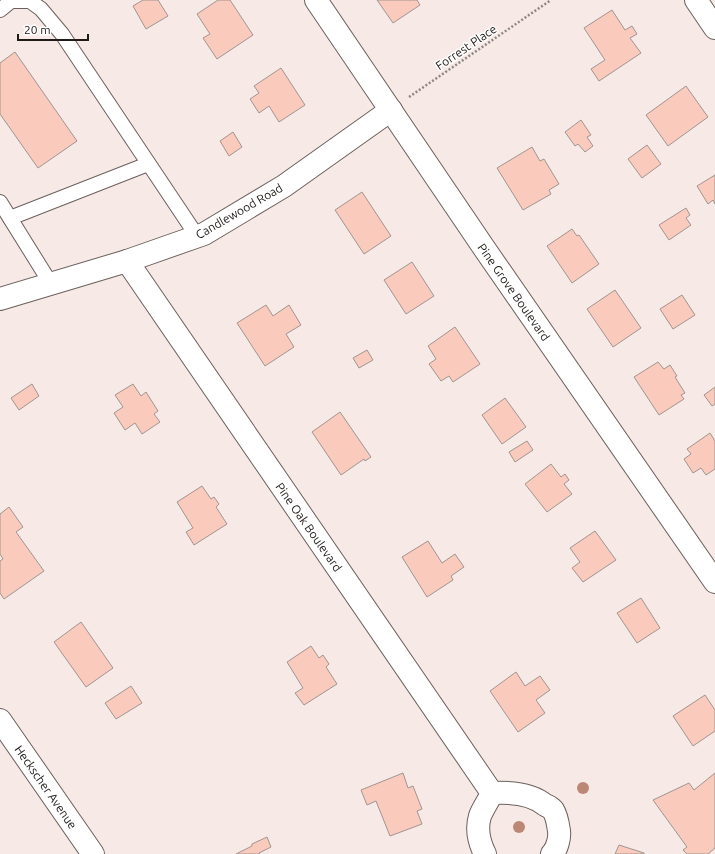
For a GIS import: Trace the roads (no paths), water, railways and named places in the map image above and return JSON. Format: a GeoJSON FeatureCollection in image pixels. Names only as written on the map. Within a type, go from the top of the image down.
{"type":"FeatureCollection","features":[{"type":"Feature","properties":{"kind":"street","name":"Pine Grove Boulevard"},"geometry":{"type":"LineString","coordinates":[[316,0],[489,255],[715,582]]}},
{"type":"Feature","properties":{"kind":"street"},"geometry":{"type":"LineString","coordinates":[[696,0],[715,28]]}},
{"type":"Feature","properties":{"kind":"street","name":"Candlewood Road"},"geometry":{"type":"LineString","coordinates":[[0,299],[127,261],[204,234],[284,186],[391,110]]}},
{"type":"Feature","properties":{"kind":"street","name":"Pine Oak Boulevard"},"geometry":{"type":"LineString","coordinates":[[127,261],[492,793]]}},
{"type":"Feature","properties":{"kind":"street","name":"Heckscher Avenue"},"geometry":{"type":"LineString","coordinates":[[0,720],[93,854]]}},
{"type":"Feature","properties":{"kind":"street"},"geometry":{"type":"LineString","coordinates":[[485,854],[478,834],[480,816],[492,793],[504,792],[530,796],[541,801],[552,810],[557,821],[559,836],[555,852],[552,854]]}},
{"type":"Feature","properties":{"kind":"lane"},"geometry":{"type":"LineString","coordinates":[[0,10],[11,1],[30,1],[41,9],[62,34],[197,236]]}},
{"type":"Feature","properties":{"kind":"lane"},"geometry":{"type":"LineString","coordinates":[[10,218],[148,164]]}},
{"type":"Feature","properties":{"kind":"lane"},"geometry":{"type":"LineString","coordinates":[[0,202],[51,284]]}}]}
